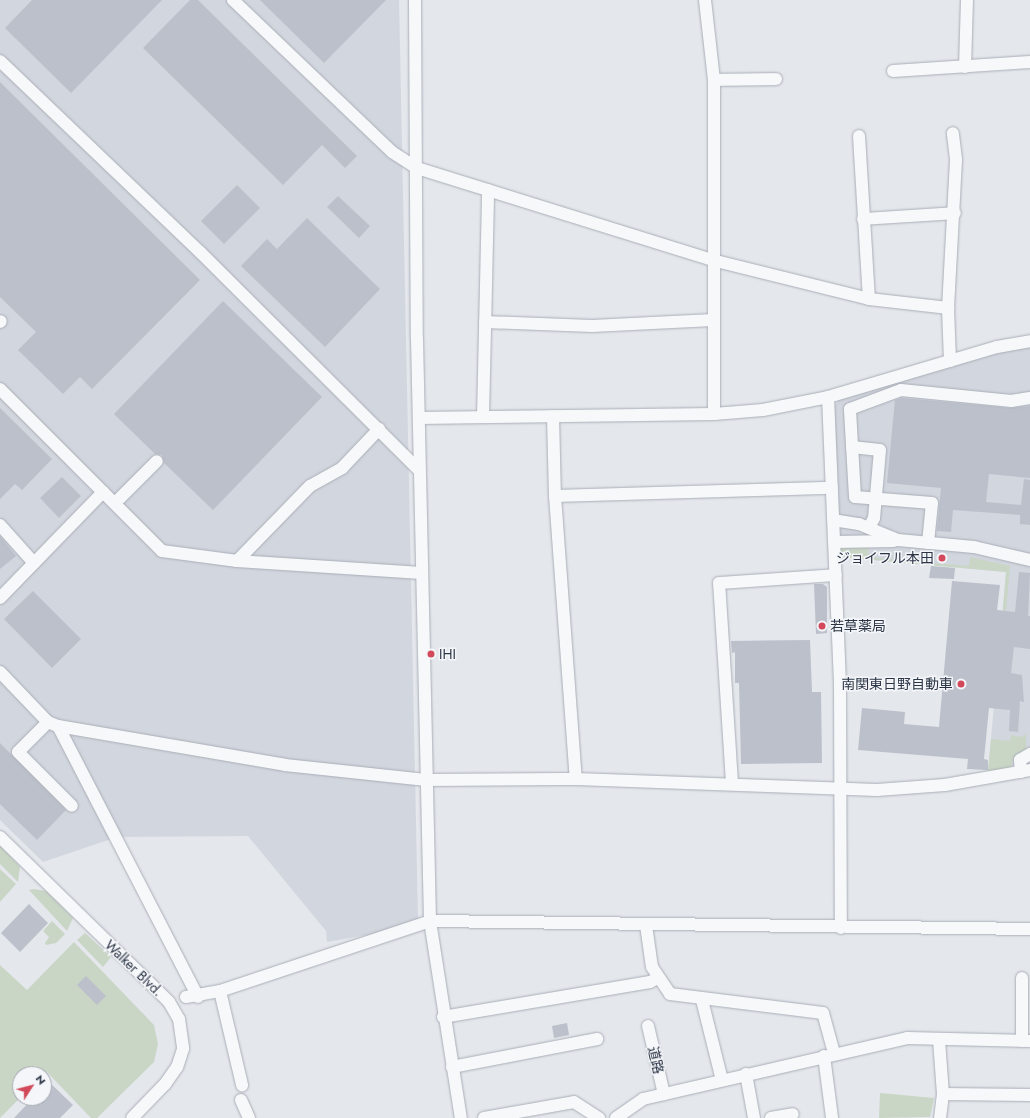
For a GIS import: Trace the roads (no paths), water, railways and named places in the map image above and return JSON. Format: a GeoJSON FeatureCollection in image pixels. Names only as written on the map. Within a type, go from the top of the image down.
{"type":"FeatureCollection","features":[{"type":"Feature","properties":{"kind":"street"},"geometry":{"type":"LineString","coordinates":[[233,0],[392,152],[417,168],[716,261],[869,299],[948,308]]}},
{"type":"Feature","properties":{"kind":"street"},"geometry":{"type":"LineString","coordinates":[[415,0],[419,418],[430,921],[452,1067],[462,1118]]}},
{"type":"Feature","properties":{"kind":"street"},"geometry":{"type":"LineString","coordinates":[[705,0],[714,80],[716,261],[713,320],[714,414]]}},
{"type":"Feature","properties":{"kind":"street"},"geometry":{"type":"LineString","coordinates":[[966,67],[967,0]]}},
{"type":"Feature","properties":{"kind":"street"},"geometry":{"type":"LineString","coordinates":[[0,61],[200,252],[420,470]]}},
{"type":"Feature","properties":{"kind":"street"},"geometry":{"type":"LineString","coordinates":[[893,71],[1030,62]]}},
{"type":"Feature","properties":{"kind":"street"},"geometry":{"type":"LineString","coordinates":[[714,80],[776,79]]}},
{"type":"Feature","properties":{"kind":"street"},"geometry":{"type":"LineString","coordinates":[[950,361],[948,308],[955,213],[956,159],[953,133]]}},
{"type":"Feature","properties":{"kind":"street"},"geometry":{"type":"LineString","coordinates":[[859,136],[869,299]]}},
{"type":"Feature","properties":{"kind":"street"},"geometry":{"type":"LineString","coordinates":[[483,417],[488,190]]}},
{"type":"Feature","properties":{"kind":"street"},"geometry":{"type":"LineString","coordinates":[[864,219],[955,213]]}},
{"type":"Feature","properties":{"kind":"street"},"geometry":{"type":"LineString","coordinates":[[485,322],[592,326],[713,320]]}},
{"type":"Feature","properties":{"kind":"street"},"geometry":{"type":"LineString","coordinates":[[419,418],[714,414],[763,410],[828,397],[1006,345],[1030,341]]}},
{"type":"Feature","properties":{"kind":"street"},"geometry":{"type":"LineString","coordinates":[[0,389],[162,551],[237,561],[422,573]]}},
{"type":"Feature","properties":{"kind":"street"},"geometry":{"type":"LineString","coordinates":[[928,543],[932,503],[876,500],[855,497],[850,409],[901,390],[1011,401],[1030,398]]}},
{"type":"Feature","properties":{"kind":"street"},"geometry":{"type":"LineString","coordinates":[[828,397],[840,684],[841,928]]}},
{"type":"Feature","properties":{"kind":"street"},"geometry":{"type":"LineString","coordinates":[[553,416],[555,496],[576,779]]}},
{"type":"Feature","properties":{"kind":"street"},"geometry":{"type":"LineString","coordinates":[[237,561],[310,486],[342,468],[379,429]]}},
{"type":"Feature","properties":{"kind":"street"},"geometry":{"type":"LineString","coordinates":[[852,447],[880,450],[874,518],[868,528]]}},
{"type":"Feature","properties":{"kind":"street"},"geometry":{"type":"LineString","coordinates":[[115,503],[157,461]]}},
{"type":"Feature","properties":{"kind":"street"},"geometry":{"type":"LineString","coordinates":[[555,496],[832,488]]}},
{"type":"Feature","properties":{"kind":"street"},"geometry":{"type":"LineString","coordinates":[[0,598],[103,492]]}},
{"type":"Feature","properties":{"kind":"street"},"geometry":{"type":"LineString","coordinates":[[833,520],[868,528],[898,540],[974,547],[1030,560]]}},
{"type":"Feature","properties":{"kind":"street"},"geometry":{"type":"LineString","coordinates":[[0,525],[34,563]]}},
{"type":"Feature","properties":{"kind":"street"},"geometry":{"type":"LineString","coordinates":[[834,542],[889,543],[898,540]]}},
{"type":"Feature","properties":{"kind":"street"},"geometry":{"type":"LineString","coordinates":[[732,783],[719,584],[836,575]]}},
{"type":"Feature","properties":{"kind":"street"},"geometry":{"type":"LineString","coordinates":[[0,672],[53,724],[192,997],[220,991],[430,921],[841,928],[1030,929]]}},
{"type":"Feature","properties":{"kind":"street"},"geometry":{"type":"LineString","coordinates":[[72,806],[18,752],[53,724],[285,765],[426,780],[576,779],[732,783],[840,790],[911,788],[1025,771],[1020,760],[1030,754]]}},
{"type":"Feature","properties":{"kind":"street","name":"Walker Blvd."},"geometry":{"type":"LineString","coordinates":[[0,837],[170,1002],[179,1019],[182,1049],[177,1067],[165,1084],[132,1118]]}},
{"type":"Feature","properties":{"kind":"street"},"geometry":{"type":"LineString","coordinates":[[646,925],[652,967],[670,994],[702,1000],[823,1013],[829,1054],[832,1118]]}},
{"type":"Feature","properties":{"kind":"street"},"geometry":{"type":"LineString","coordinates":[[444,1017],[650,982],[658,978]]}},
{"type":"Feature","properties":{"kind":"street"},"geometry":{"type":"LineString","coordinates":[[616,1118],[643,1099],[829,1054],[906,1038],[1026,1041],[1022,978]]}},
{"type":"Feature","properties":{"kind":"street"},"geometry":{"type":"LineString","coordinates":[[220,991],[242,1085]]}},
{"type":"Feature","properties":{"kind":"street"},"geometry":{"type":"LineString","coordinates":[[702,1000],[722,1080]]}},
{"type":"Feature","properties":{"kind":"street","name":"道路"},"geometry":{"type":"LineString","coordinates":[[648,1026],[664,1094]]}},
{"type":"Feature","properties":{"kind":"street"},"geometry":{"type":"LineString","coordinates":[[939,1040],[942,1094],[940,1118]]}},
{"type":"Feature","properties":{"kind":"street"},"geometry":{"type":"LineString","coordinates":[[452,1067],[590,1044]]}},
{"type":"Feature","properties":{"kind":"street"},"geometry":{"type":"LineString","coordinates":[[746,1074],[754,1118]]}},
{"type":"Feature","properties":{"kind":"street"},"geometry":{"type":"LineString","coordinates":[[942,1094],[1030,1095]]}},
{"type":"Feature","properties":{"kind":"street"},"geometry":{"type":"LineString","coordinates":[[241,1100],[249,1118]]}},
{"type":"Feature","properties":{"kind":"street"},"geometry":{"type":"LineString","coordinates":[[484,1118],[529,1114],[574,1102],[599,1118]]}},
{"type":"Feature","properties":{"kind":"street"},"geometry":{"type":"LineString","coordinates":[[771,1118],[792,1114]]}},
{"type":"Feature","properties":{"kind":"place","name":"ジョイフル本田"},"geometry":{"type":"Point","coordinates":[942,558]}},
{"type":"Feature","properties":{"kind":"place","name":"若草薬局"},"geometry":{"type":"Point","coordinates":[822,626]}},
{"type":"Feature","properties":{"kind":"place","name":"IHI"},"geometry":{"type":"Point","coordinates":[431,654]}},
{"type":"Feature","properties":{"kind":"place","name":"南関東日野自動車"},"geometry":{"type":"Point","coordinates":[961,684]}}]}
